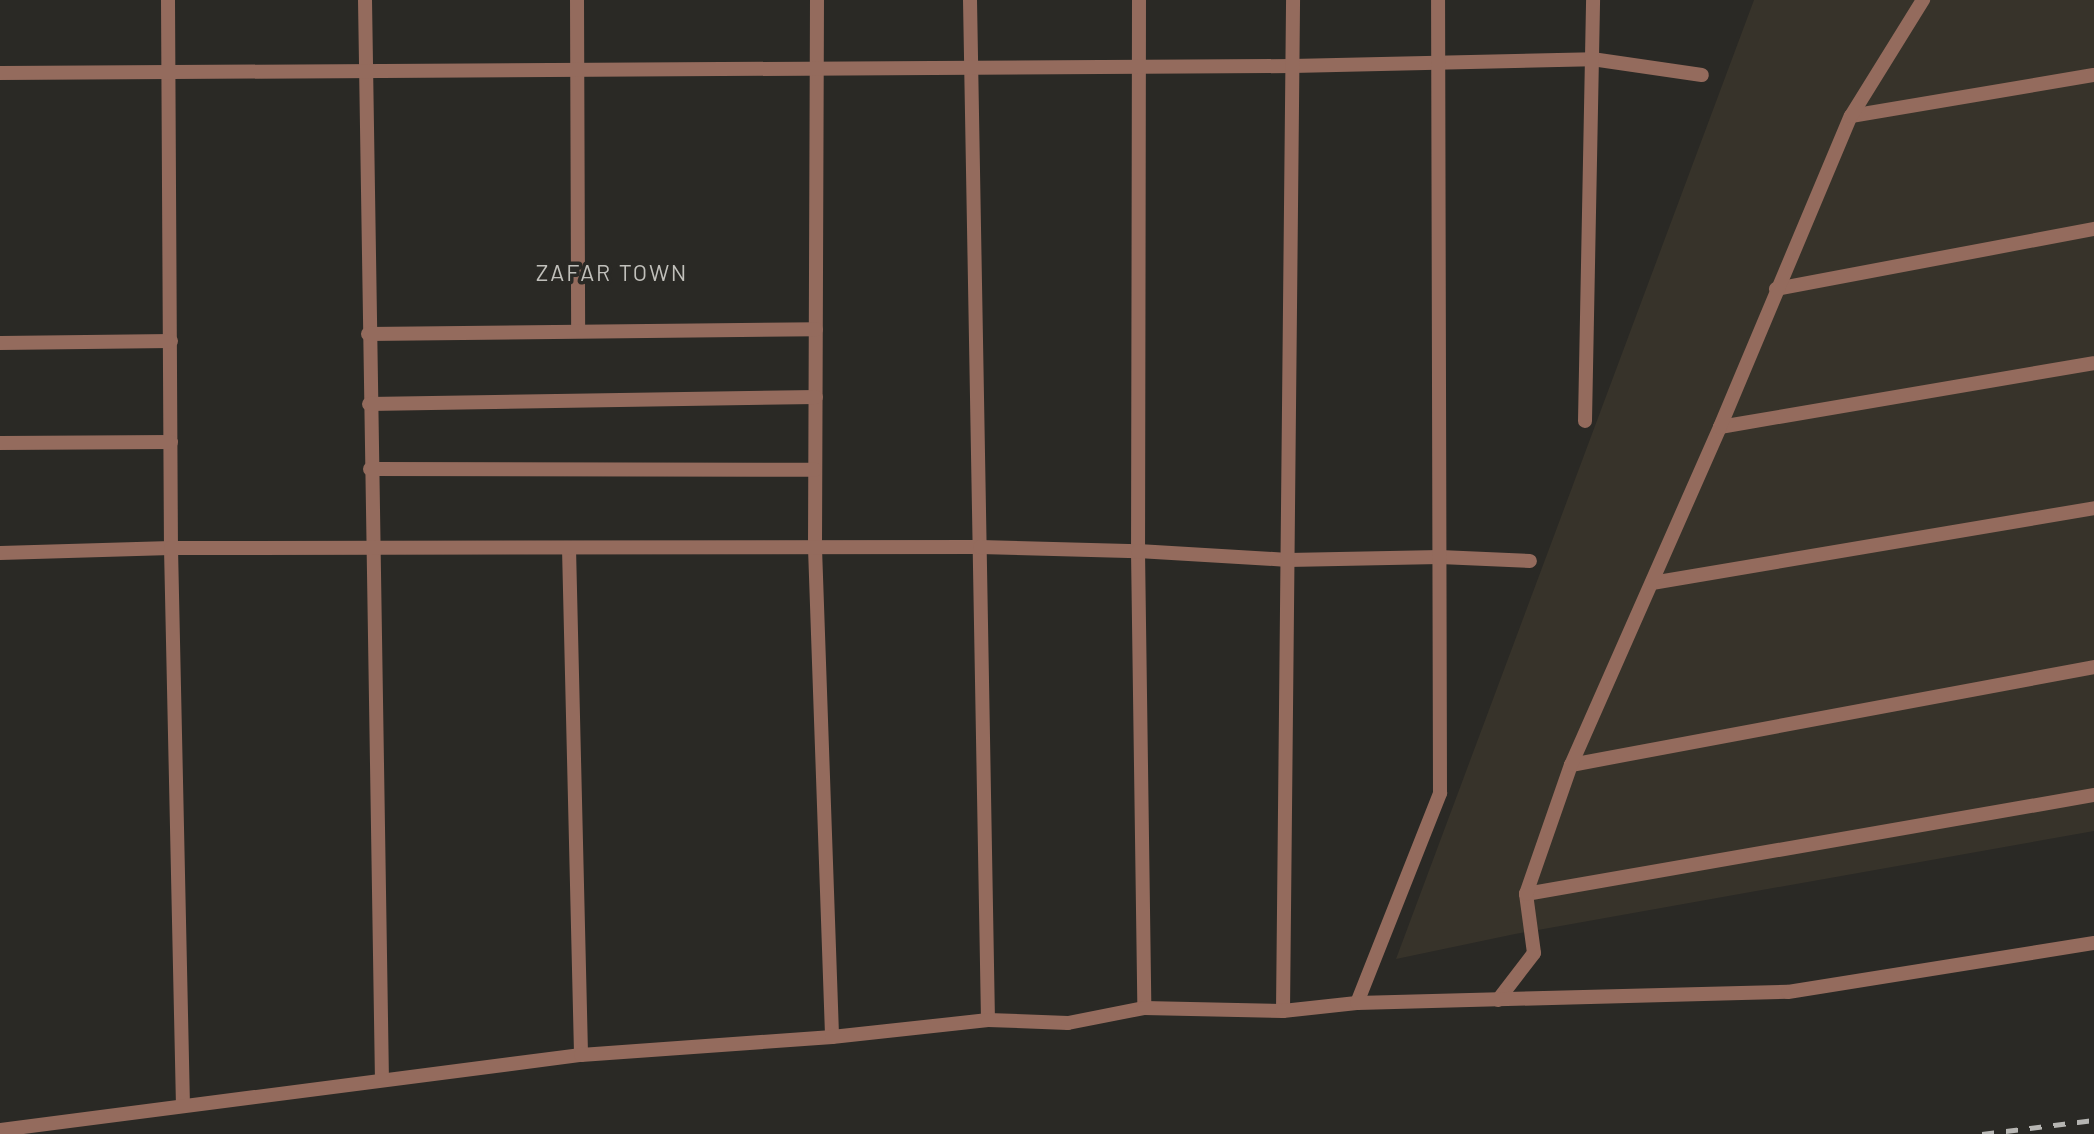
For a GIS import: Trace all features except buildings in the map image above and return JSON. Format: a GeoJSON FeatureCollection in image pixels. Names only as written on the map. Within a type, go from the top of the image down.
{"type":"FeatureCollection","features":[{"type":"Feature","properties":{"kind":"street"},"geometry":{"type":"LineString","coordinates":[[168,0],[171,548],[183,1105]]}},
{"type":"Feature","properties":{"kind":"street"},"geometry":{"type":"LineString","coordinates":[[365,0],[371,548],[382,1080]]}},
{"type":"Feature","properties":{"kind":"street"},"geometry":{"type":"LineString","coordinates":[[577,0],[578,331]]}},
{"type":"Feature","properties":{"kind":"street"},"geometry":{"type":"LineString","coordinates":[[817,0],[815,548],[832,1037]]}},
{"type":"Feature","properties":{"kind":"street"},"geometry":{"type":"LineString","coordinates":[[971,0],[970,68],[988,1020]]}},
{"type":"Feature","properties":{"kind":"street"},"geometry":{"type":"LineString","coordinates":[[1139,0],[1138,551],[1144,1008]]}},
{"type":"Feature","properties":{"kind":"street"},"geometry":{"type":"LineString","coordinates":[[1283,1011],[1293,0]]}},
{"type":"Feature","properties":{"kind":"street"},"geometry":{"type":"LineString","coordinates":[[1357,1003],[1440,793],[1438,0]]}},
{"type":"Feature","properties":{"kind":"street"},"geometry":{"type":"LineString","coordinates":[[1585,421],[1593,0]]}},
{"type":"Feature","properties":{"kind":"street"},"geometry":{"type":"LineString","coordinates":[[1498,999],[1534,953],[1526,894],[1571,765],[1720,427],[1851,116],[1923,0]]}},
{"type":"Feature","properties":{"kind":"street"},"geometry":{"type":"LineString","coordinates":[[0,73],[1292,66],[1592,59],[1702,75]]}},
{"type":"Feature","properties":{"kind":"street"},"geometry":{"type":"LineString","coordinates":[[1851,116],[2094,75]]}},
{"type":"Feature","properties":{"kind":"street"},"geometry":{"type":"LineString","coordinates":[[1776,289],[2094,229]]}},
{"type":"Feature","properties":{"kind":"street"},"geometry":{"type":"LineString","coordinates":[[368,334],[816,329]]}},
{"type":"Feature","properties":{"kind":"street"},"geometry":{"type":"LineString","coordinates":[[0,343],[171,341]]}},
{"type":"Feature","properties":{"kind":"street"},"geometry":{"type":"LineString","coordinates":[[1720,427],[2094,363]]}},
{"type":"Feature","properties":{"kind":"street"},"geometry":{"type":"LineString","coordinates":[[369,404],[816,397]]}},
{"type":"Feature","properties":{"kind":"street"},"geometry":{"type":"LineString","coordinates":[[0,443],[171,442]]}},
{"type":"Feature","properties":{"kind":"street"},"geometry":{"type":"LineString","coordinates":[[370,469],[815,470]]}},
{"type":"Feature","properties":{"kind":"street"},"geometry":{"type":"LineString","coordinates":[[1652,583],[2094,508]]}},
{"type":"Feature","properties":{"kind":"street"},"geometry":{"type":"LineString","coordinates":[[0,553],[171,548],[980,547],[1138,551],[1288,560],[1440,557],[1530,561]]}},
{"type":"Feature","properties":{"kind":"street"},"geometry":{"type":"LineString","coordinates":[[569,548],[581,1055]]}},
{"type":"Feature","properties":{"kind":"street"},"geometry":{"type":"LineString","coordinates":[[1571,765],[2094,667]]}},
{"type":"Feature","properties":{"kind":"street"},"geometry":{"type":"LineString","coordinates":[[1526,894],[2094,795]]}},
{"type":"Feature","properties":{"kind":"street"},"geometry":{"type":"LineString","coordinates":[[0,1130],[581,1055],[832,1037],[988,1020],[1068,1023],[1144,1008],[1283,1011],[1357,1003],[1788,992],[2094,943]]}},
{"type":"Feature","properties":{"kind":"shaded area"},"geometry":{"type":"Polygon","coordinates":[[[1754,0],[2094,0],[2094,831],[1515,934],[1396,959],[1754,0]]]}},
{"type":"Feature","properties":{"kind":"railway"},"geometry":{"type":"LineString","coordinates":[[1982,1134],[2094,1120]]}},
{"type":"Feature","properties":{"kind":"district","name":"ZAFAR TOWN"},"geometry":{"type":"Point","coordinates":[612,272]}}]}
